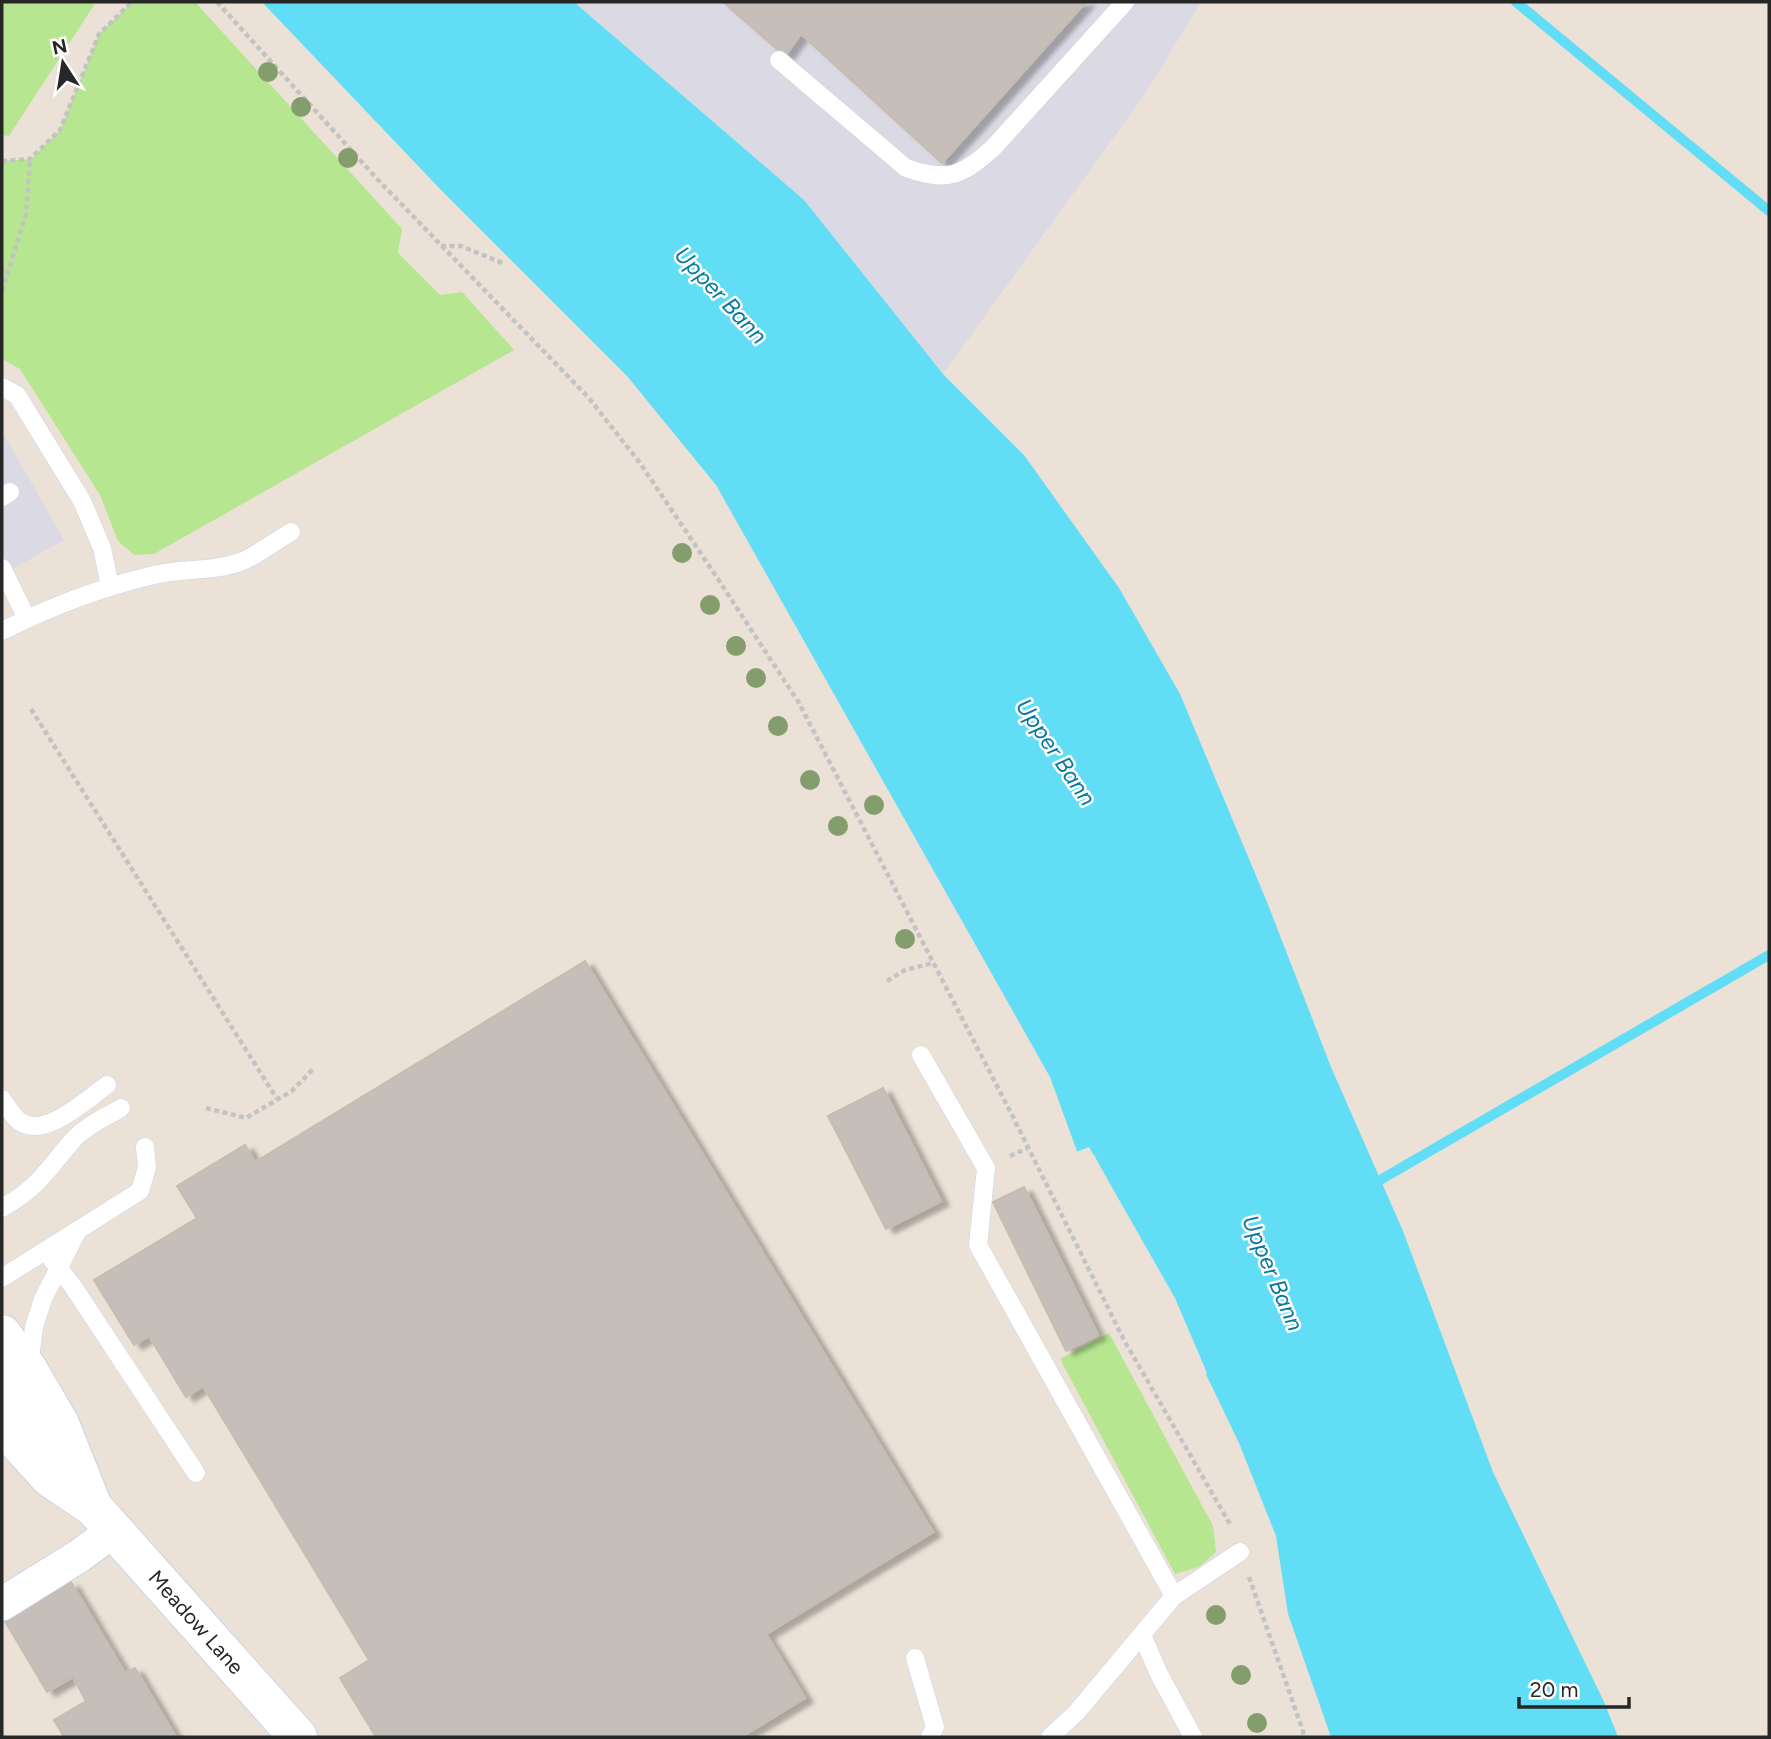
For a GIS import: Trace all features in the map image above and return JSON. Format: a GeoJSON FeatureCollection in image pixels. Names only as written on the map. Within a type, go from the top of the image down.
{"type":"FeatureCollection","features":[{"type":"Feature","properties":{"kind":"street","name":"Meadow Lane"},"geometry":{"type":"LineString","coordinates":[[2,1334],[15,1377],[60,1424],[103,1520]]}},
{"type":"Feature","properties":{"kind":"street"},"geometry":{"type":"LineString","coordinates":[[15,1377],[24,1420],[50,1478]]}},
{"type":"Feature","properties":{"kind":"street","name":"Meadow Lane"},"geometry":{"type":"LineString","coordinates":[[2,1425],[50,1478],[103,1520],[291,1734]]}},
{"type":"Feature","properties":{"kind":"street"},"geometry":{"type":"LineString","coordinates":[[2,1604],[79,1556],[103,1520]]}},
{"type":"Feature","properties":{"kind":"lane"},"geometry":{"type":"LineString","coordinates":[[779,60],[906,168],[926,175],[947,176],[969,169],[993,148],[1125,2]]}},
{"type":"Feature","properties":{"kind":"lane"},"geometry":{"type":"LineString","coordinates":[[2,387],[17,395],[82,501],[102,548],[110,586]]}},
{"type":"Feature","properties":{"kind":"lane"},"geometry":{"type":"LineString","coordinates":[[2,631],[110,586],[157,574],[208,569],[240,562],[291,531]]}},
{"type":"Feature","properties":{"kind":"lane"},"geometry":{"type":"LineString","coordinates":[[2,568],[27,619]]}},
{"type":"Feature","properties":{"kind":"lane"},"geometry":{"type":"LineString","coordinates":[[921,1055],[986,1168],[978,1245],[1174,1596]]}},
{"type":"Feature","properties":{"kind":"lane"},"geometry":{"type":"LineString","coordinates":[[2,1099],[19,1121],[31,1126],[55,1122],[107,1085]]}},
{"type":"Feature","properties":{"kind":"lane"},"geometry":{"type":"LineString","coordinates":[[2,1208],[22,1197],[44,1178],[76,1137],[121,1108]]}},
{"type":"Feature","properties":{"kind":"lane"},"geometry":{"type":"LineString","coordinates":[[2,1278],[140,1191],[147,1167],[145,1147]]}},
{"type":"Feature","properties":{"kind":"lane"},"geometry":{"type":"LineString","coordinates":[[15,1377],[43,1299],[77,1232]]}},
{"type":"Feature","properties":{"kind":"lane"},"geometry":{"type":"LineString","coordinates":[[45,1251],[72,1285],[196,1474]]}},
{"type":"Feature","properties":{"kind":"lane"},"geometry":{"type":"LineString","coordinates":[[1050,1737],[1076,1713],[1174,1596],[1240,1552]]}},
{"type":"Feature","properties":{"kind":"lane"},"geometry":{"type":"LineString","coordinates":[[1142,1635],[1159,1674],[1193,1737]]}},
{"type":"Feature","properties":{"kind":"lane"},"geometry":{"type":"LineString","coordinates":[[915,1658],[935,1727],[930,1737]]}},
{"type":"Feature","properties":{"kind":"path"},"geometry":{"type":"LineString","coordinates":[[2,161],[30,159],[60,130],[99,34],[132,2]]}},
{"type":"Feature","properties":{"kind":"path"},"geometry":{"type":"LineString","coordinates":[[218,2],[379,181],[588,397],[640,463],[799,703],[1124,1340],[1198,1471],[1230,1521],[1305,1737]]}},
{"type":"Feature","properties":{"kind":"path"},"geometry":{"type":"LineString","coordinates":[[2,291],[26,214],[30,159]]}},
{"type":"Feature","properties":{"kind":"path"},"geometry":{"type":"LineString","coordinates":[[441,246],[460,246],[505,264]]}},
{"type":"Feature","properties":{"kind":"path"},"geometry":{"type":"LineString","coordinates":[[31,709],[277,1100]]}},
{"type":"Feature","properties":{"kind":"path"},"geometry":{"type":"LineString","coordinates":[[887,981],[905,970],[933,962]]}},
{"type":"Feature","properties":{"kind":"path"},"geometry":{"type":"LineString","coordinates":[[206,1108],[246,1118],[292,1091],[314,1068]]}},
{"type":"Feature","properties":{"kind":"shaded area"},"geometry":{"type":"Polygon","coordinates":[[[574,2],[1201,2],[1145,94],[943,374],[804,200],[574,2]]]}},
{"type":"Feature","properties":{"kind":"shaded area"},"geometry":{"type":"Polygon","coordinates":[[[2,431],[64,540],[2,575],[2,431]]]}},
{"type":"Feature","properties":{"kind":"green space"},"geometry":{"type":"Polygon","coordinates":[[[2,2],[96,2],[9,136],[2,135],[2,2]]]}},
{"type":"Feature","properties":{"kind":"green space"},"geometry":{"type":"Polygon","coordinates":[[[132,2],[195,2],[402,229],[398,253],[440,295],[462,292],[514,350],[154,554],[134,555],[118,541],[100,495],[20,369],[2,359],[2,161],[31,159],[60,130],[99,34],[132,2]]]}},
{"type":"Feature","properties":{"kind":"green space"},"geometry":{"type":"Polygon","coordinates":[[[1109,1333],[1213,1526],[1216,1552],[1199,1567],[1175,1574],[1060,1359],[1109,1333]]]}},
{"type":"Feature","properties":{"kind":"water","name":"Upper Bann"},"geometry":{"type":"Polygon","coordinates":[[[262,2],[574,2],[804,200],[943,374],[1024,455],[1119,588],[1180,694],[1267,902],[1331,1067],[1403,1231],[1493,1472],[1605,1704],[1618,1737],[1331,1737],[1288,1614],[1276,1536],[1239,1443],[1156,1270],[1094,1155],[1078,1154],[1050,1077],[716,485],[627,376],[442,191],[262,2]]]}},
{"type":"Feature","properties":{"kind":"pier"},"geometry":{"type":"Polygon","coordinates":[[[1089,1147],[1175,1298],[1207,1373],[1203,1376],[1153,1272],[1092,1158],[1074,1153],[1089,1147]]]}},
{"type":"Feature","properties":{"kind":"building"},"geometry":{"type":"Polygon","coordinates":[[[723,2],[1086,2],[942,163],[801,34],[785,56],[723,2]]]}},
{"type":"Feature","properties":{"kind":"building"},"geometry":{"type":"Polygon","coordinates":[[[585,961],[933,1532],[766,1634],[805,1698],[741,1737],[376,1737],[340,1678],[369,1660],[203,1386],[186,1397],[149,1336],[134,1345],[94,1280],[197,1218],[177,1186],[245,1145],[255,1162],[585,961]]]}},
{"type":"Feature","properties":{"kind":"building"},"geometry":{"type":"Polygon","coordinates":[[[883,1088],[941,1201],[886,1229],[828,1116],[883,1088]]]}},
{"type":"Feature","properties":{"kind":"building"},"geometry":{"type":"Polygon","coordinates":[[[1024,1187],[1098,1335],[1066,1351],[993,1202],[1024,1187]]]}},
{"type":"Feature","properties":{"kind":"building"},"geometry":{"type":"Polygon","coordinates":[[[71,1582],[125,1673],[135,1668],[176,1737],[64,1737],[54,1720],[86,1701],[73,1677],[47,1692],[5,1621],[71,1582]]]}},
{"type":"Feature","properties":{"kind":"waterway"},"geometry":{"type":"LineString","coordinates":[[1516,2],[1769,211]]}},
{"type":"Feature","properties":{"kind":"waterway"},"geometry":{"type":"LineString","coordinates":[[1380,1180],[1769,955]]}}]}
